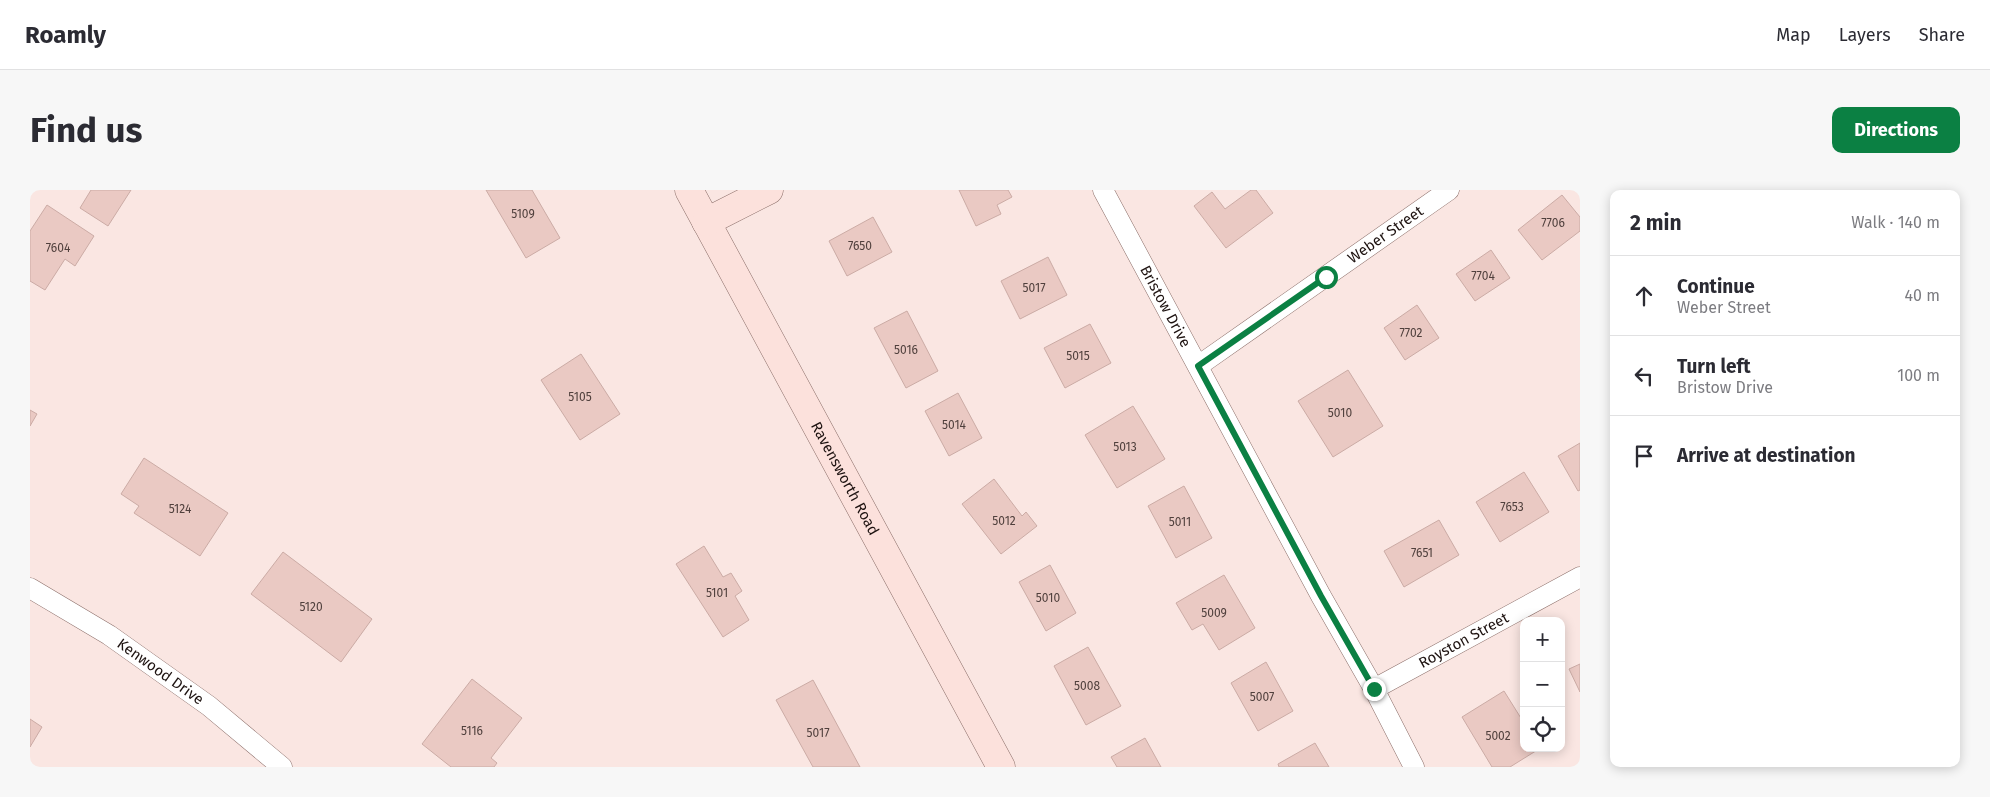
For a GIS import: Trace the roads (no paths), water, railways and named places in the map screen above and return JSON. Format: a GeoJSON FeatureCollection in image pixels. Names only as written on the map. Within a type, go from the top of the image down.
{"type":"FeatureCollection","features":[{"type":"Feature","properties":{"kind":"main road","name":"Ravensworth Road"},"geometry":{"type":"LineString","coordinates":[[689,190],[1001,767]]}},
{"type":"Feature","properties":{"kind":"main road"},"geometry":{"type":"LineString","coordinates":[[706,222],[769,190]]}},
{"type":"Feature","properties":{"kind":"street","name":"Bristow Drive"},"geometry":{"type":"LineString","coordinates":[[1103,190],[1321,596],[1374,689],[1414,767]]}},
{"type":"Feature","properties":{"kind":"street","name":"Weber Street"},"geometry":{"type":"LineString","coordinates":[[1198,366],[1450,190]]}},
{"type":"Feature","properties":{"kind":"street","name":"Royston Street"},"geometry":{"type":"LineString","coordinates":[[1374,689],[1580,577]]}},
{"type":"Feature","properties":{"kind":"street","name":"Kenwood Drive"},"geometry":{"type":"LineString","coordinates":[[30,588],[109,634],[209,706],[282,767]]}}]}
